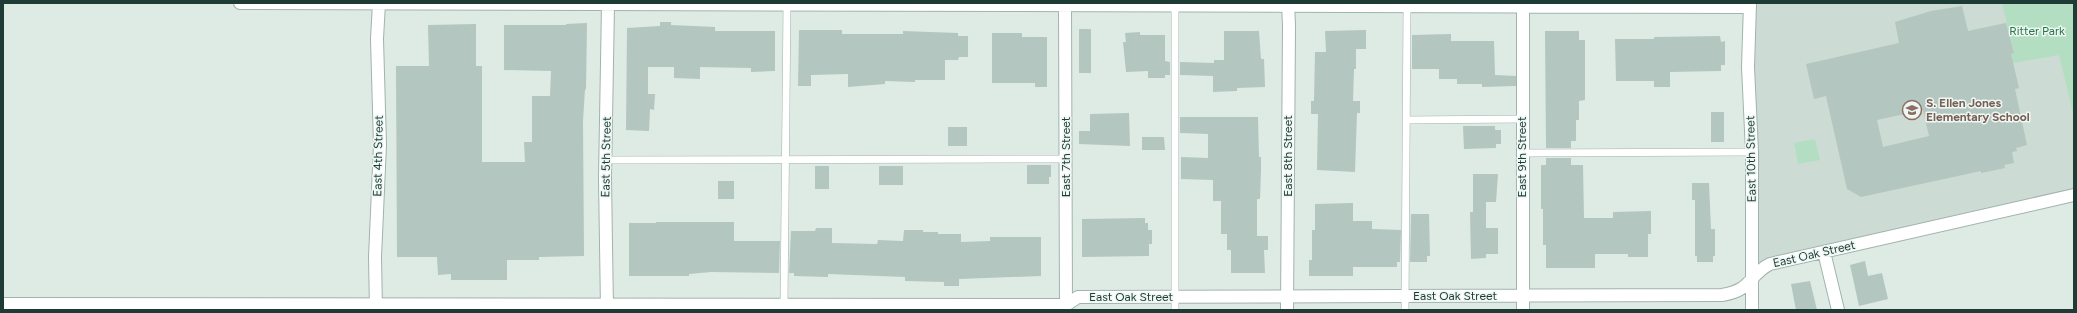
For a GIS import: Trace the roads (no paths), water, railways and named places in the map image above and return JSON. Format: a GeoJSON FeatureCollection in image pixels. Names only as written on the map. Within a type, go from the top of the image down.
{"type":"FeatureCollection","features":[{"type":"Feature","properties":{"kind":"street"},"geometry":{"type":"LineString","coordinates":[[240,3],[1333,4],[1407,6],[1749,5]]}},
{"type":"Feature","properties":{"kind":"street","name":"East 4th Street"},"geometry":{"type":"LineString","coordinates":[[376,307],[375,257],[380,145],[377,39],[379,3]]}},
{"type":"Feature","properties":{"kind":"street","name":"East 5th Street"},"geometry":{"type":"LineString","coordinates":[[607,307],[605,160],[608,4]]}},
{"type":"Feature","properties":{"kind":"street","name":"East 7th Street"},"geometry":{"type":"LineString","coordinates":[[1066,4],[1066,307]]}},
{"type":"Feature","properties":{"kind":"street","name":"East 8th Street"},"geometry":{"type":"LineString","coordinates":[[1287,4],[1289,26],[1287,310]]}},
{"type":"Feature","properties":{"kind":"street","name":"East 9th Street"},"geometry":{"type":"LineString","coordinates":[[1523,5],[1523,310]]}},
{"type":"Feature","properties":{"kind":"street","name":"East 10th Street"},"geometry":{"type":"LineString","coordinates":[[1749,5],[1748,67],[1752,152],[1752,310]]}},
{"type":"Feature","properties":{"kind":"street","name":"East Oak Street"},"geometry":{"type":"LineString","coordinates":[[3,304],[146,307],[607,307],[784,305],[1066,307],[1078,298],[1722,296],[1736,293],[1745,287],[1768,265],[2074,195]]}},
{"type":"Feature","properties":{"kind":"street"},"geometry":{"type":"LineString","coordinates":[[1824,252],[1838,310]]}},
{"type":"Feature","properties":{"kind":"lane"},"geometry":{"type":"LineString","coordinates":[[784,305],[788,4]]}},
{"type":"Feature","properties":{"kind":"lane"},"geometry":{"type":"LineString","coordinates":[[1175,4],[1175,310]]}},
{"type":"Feature","properties":{"kind":"lane"},"geometry":{"type":"LineString","coordinates":[[1404,310],[1407,6]]}},
{"type":"Feature","properties":{"kind":"lane"},"geometry":{"type":"LineString","coordinates":[[1406,120],[1522,119]]}},
{"type":"Feature","properties":{"kind":"lane"},"geometry":{"type":"LineString","coordinates":[[1522,153],[1752,152]]}},
{"type":"Feature","properties":{"kind":"lane"},"geometry":{"type":"LineString","coordinates":[[605,160],[1066,159]]}},
{"type":"Feature","properties":{"kind":"place","name":"S. Ellen Jones Elementary School"},"geometry":{"type":"Point","coordinates":[1912,110]}},
{"type":"Feature","properties":{"kind":"park label","name":"Ritter Park"},"geometry":{"type":"Point","coordinates":[2037,31]}}]}
